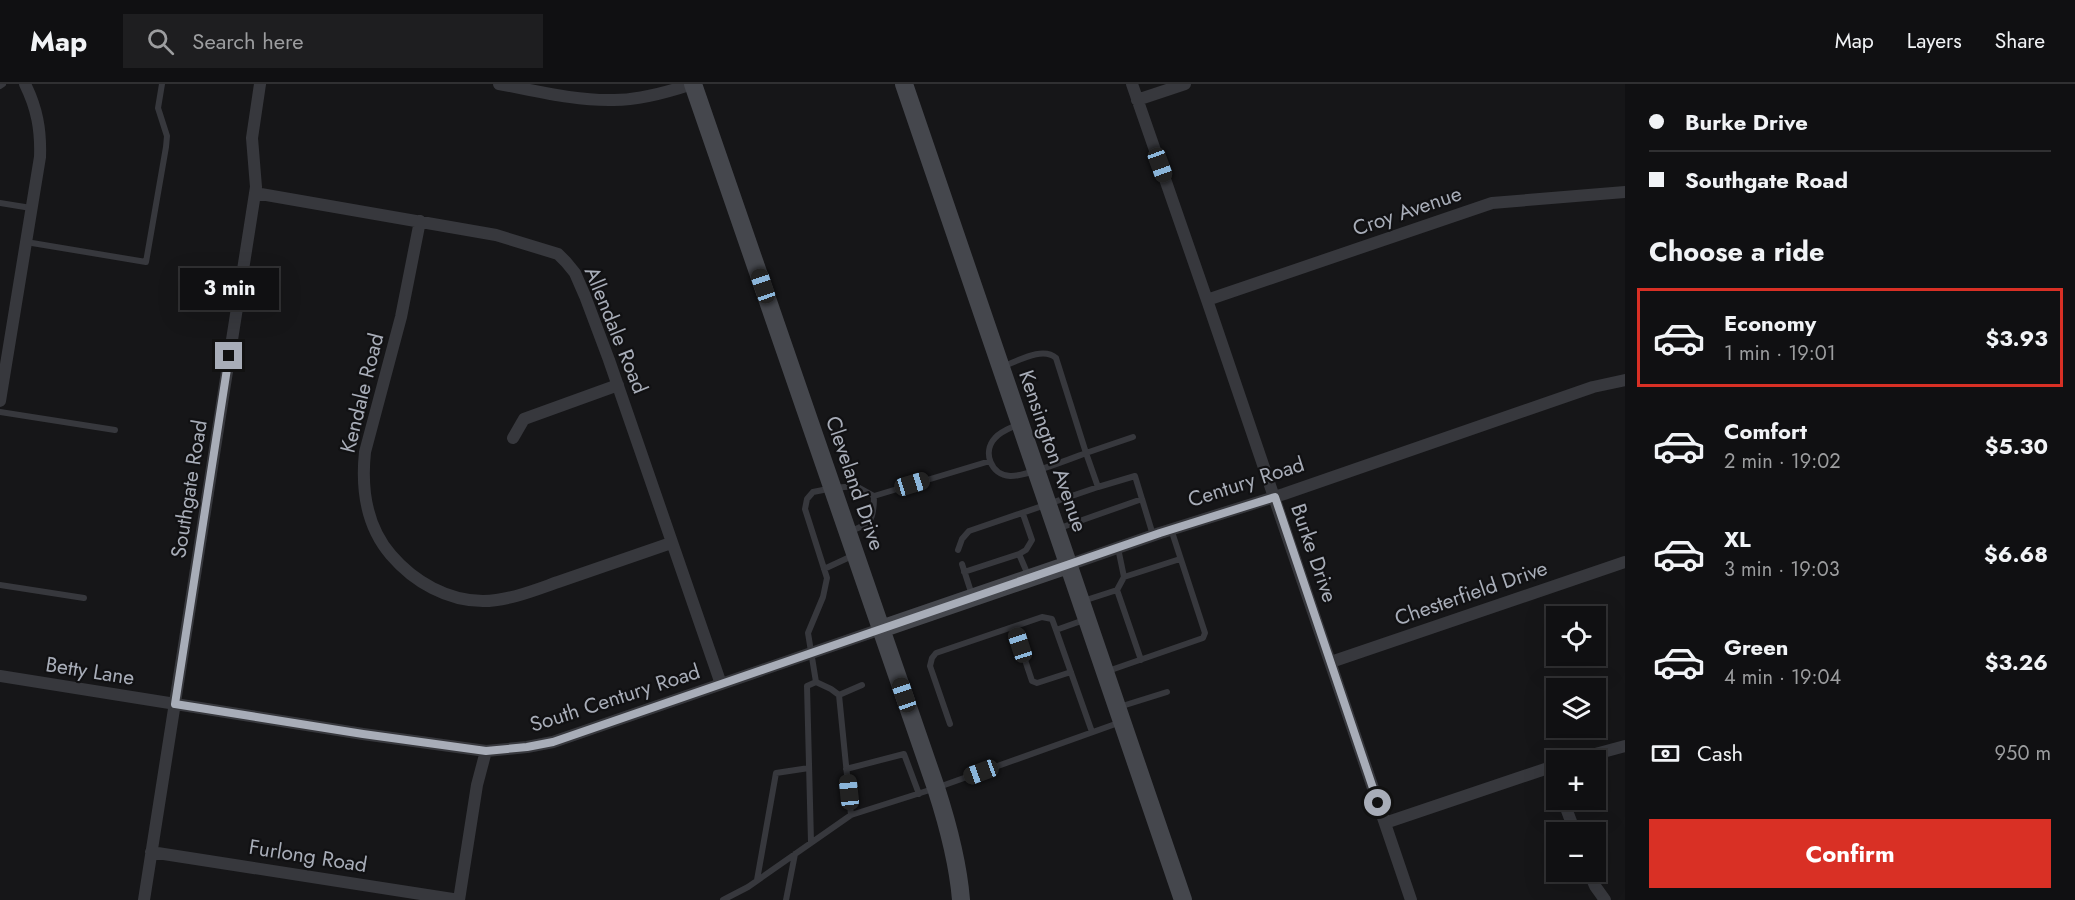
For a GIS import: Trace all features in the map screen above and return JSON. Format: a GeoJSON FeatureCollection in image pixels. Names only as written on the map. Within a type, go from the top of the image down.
{"type":"FeatureCollection","features":[{"type":"Feature","properties":{"kind":"street"},"geometry":{"type":"LineString","coordinates":[[0,401],[40,157],[39,119],[33,99],[25,84]]}},
{"type":"Feature","properties":{"kind":"street","name":"Southgate Road"},"geometry":{"type":"LineString","coordinates":[[144,900],[255,193],[252,138],[260,84]]}},
{"type":"Feature","properties":{"kind":"street"},"geometry":{"type":"LineString","coordinates":[[499,84],[588,99],[614,100],[628,100],[692,84]]}},
{"type":"Feature","properties":{"kind":"street","name":"Cleveland Drive"},"geometry":{"type":"LineString","coordinates":[[692,84],[881,629],[928,791],[948,826],[961,900]]}},
{"type":"Feature","properties":{"kind":"street","name":"Kensington Avenue"},"geometry":{"type":"LineString","coordinates":[[904,84],[1183,900]]}},
{"type":"Feature","properties":{"kind":"street","name":"Burke Drive"},"geometry":{"type":"LineString","coordinates":[[1132,84],[1411,900]]}},
{"type":"Feature","properties":{"kind":"street"},"geometry":{"type":"LineString","coordinates":[[1137,100],[1185,84]]}},
{"type":"Feature","properties":{"kind":"street","name":"Croy Avenue"},"geometry":{"type":"LineString","coordinates":[[1207,300],[1492,202],[1625,192]]}},
{"type":"Feature","properties":{"kind":"street","name":"Allendale Road"},"geometry":{"type":"LineString","coordinates":[[255,193],[496,235],[558,254],[574,273],[585,296],[721,684]]}},
{"type":"Feature","properties":{"kind":"street","name":"Kendale Road"},"geometry":{"type":"LineString","coordinates":[[420,221],[401,317],[365,452],[363,475],[368,515],[387,551],[415,578],[434,589],[458,597],[483,601],[511,597],[671,543]]}},
{"type":"Feature","properties":{"kind":"street","name":"Century Road"},"geometry":{"type":"LineString","coordinates":[[881,629],[1171,529],[1275,497],[1593,387],[1625,380]]}},
{"type":"Feature","properties":{"kind":"street"},"geometry":{"type":"LineString","coordinates":[[513,438],[524,419],[618,385]]}},
{"type":"Feature","properties":{"kind":"street","name":"Chesterfield Drive"},"geometry":{"type":"LineString","coordinates":[[1330,662],[1625,562]]}},
{"type":"Feature","properties":{"kind":"street","name":"South Century Road"},"geometry":{"type":"LineString","coordinates":[[175,704],[486,751],[527,747],[553,742],[881,629]]}},
{"type":"Feature","properties":{"kind":"street","name":"Betty Lane"},"geometry":{"type":"LineString","coordinates":[[0,676],[175,704]]}},
{"type":"Feature","properties":{"kind":"street"},"geometry":{"type":"LineString","coordinates":[[1606,751],[1625,746]]}},
{"type":"Feature","properties":{"kind":"street"},"geometry":{"type":"LineString","coordinates":[[459,900],[477,785],[486,751]]}},
{"type":"Feature","properties":{"kind":"street"},"geometry":{"type":"LineString","coordinates":[[1385,823],[1546,769]]}},
{"type":"Feature","properties":{"kind":"street","name":"Furlong Road"},"geometry":{"type":"LineString","coordinates":[[151,852],[459,900]]}},
{"type":"Feature","properties":{"kind":"street"},"geometry":{"type":"LineString","coordinates":[[1593,882],[1605,900]]}},
{"type":"Feature","properties":{"kind":"lane"},"geometry":{"type":"LineString","coordinates":[[26,242],[146,262],[167,136],[158,108],[162,84]]}},
{"type":"Feature","properties":{"kind":"lane"},"geometry":{"type":"LineString","coordinates":[[0,203],[32,208]]}},
{"type":"Feature","properties":{"kind":"lane"},"geometry":{"type":"LineString","coordinates":[[1000,367],[1043,352],[1051,353],[1056,358],[1098,487]]}},
{"type":"Feature","properties":{"kind":"lane"},"geometry":{"type":"LineString","coordinates":[[0,412],[115,430]]}},
{"type":"Feature","properties":{"kind":"lane"},"geometry":{"type":"LineString","coordinates":[[1020,424],[994,439],[989,450],[990,461],[998,471],[1007,476],[1017,476],[1133,437]]}},
{"type":"Feature","properties":{"kind":"lane"},"geometry":{"type":"LineString","coordinates":[[816,682],[808,633],[824,597],[827,578],[806,509],[807,499],[813,492],[856,486],[874,496],[990,461]]}},
{"type":"Feature","properties":{"kind":"lane"},"geometry":{"type":"LineString","coordinates":[[958,550],[962,539],[969,531],[1135,476],[1153,536]]}},
{"type":"Feature","properties":{"kind":"lane"},"geometry":{"type":"LineString","coordinates":[[848,532],[866,525],[871,519],[874,496]]}},
{"type":"Feature","properties":{"kind":"lane"},"geometry":{"type":"LineString","coordinates":[[1056,530],[1142,499]]}},
{"type":"Feature","properties":{"kind":"lane"},"geometry":{"type":"LineString","coordinates":[[964,572],[1026,550],[1032,540],[1023,514]]}},
{"type":"Feature","properties":{"kind":"lane"},"geometry":{"type":"LineString","coordinates":[[1105,672],[1203,638],[1205,633],[1171,529]]}},
{"type":"Feature","properties":{"kind":"lane"},"geometry":{"type":"LineString","coordinates":[[1056,630],[1117,590],[1124,577],[1118,548]]}},
{"type":"Feature","properties":{"kind":"lane"},"geometry":{"type":"LineString","coordinates":[[1019,554],[1029,579]]}},
{"type":"Feature","properties":{"kind":"lane"},"geometry":{"type":"LineString","coordinates":[[824,568],[856,555]]}},
{"type":"Feature","properties":{"kind":"lane"},"geometry":{"type":"LineString","coordinates":[[1124,577],[1180,559]]}},
{"type":"Feature","properties":{"kind":"lane"},"geometry":{"type":"LineString","coordinates":[[962,564],[972,597]]}},
{"type":"Feature","properties":{"kind":"lane"},"geometry":{"type":"LineString","coordinates":[[0,585],[84,598]]}},
{"type":"Feature","properties":{"kind":"lane"},"geometry":{"type":"LineString","coordinates":[[1117,590],[1141,660]]}},
{"type":"Feature","properties":{"kind":"lane"},"geometry":{"type":"LineString","coordinates":[[950,724],[930,666],[936,653],[1042,617],[1052,619],[1092,732]]}},
{"type":"Feature","properties":{"kind":"lane"},"geometry":{"type":"LineString","coordinates":[[1014,627],[1032,681],[1037,683],[1071,672]]}},
{"type":"Feature","properties":{"kind":"lane"},"geometry":{"type":"LineString","coordinates":[[812,842],[807,686],[816,682],[831,688],[839,695],[851,815]]}},
{"type":"Feature","properties":{"kind":"lane"},"geometry":{"type":"LineString","coordinates":[[839,695],[862,685]]}},
{"type":"Feature","properties":{"kind":"lane"},"geometry":{"type":"LineString","coordinates":[[723,900],[757,880],[851,815],[928,791],[1092,732],[1119,715],[1167,692]]}},
{"type":"Feature","properties":{"kind":"lane"},"geometry":{"type":"LineString","coordinates":[[846,770],[904,754],[928,791]]}},
{"type":"Feature","properties":{"kind":"lane"},"geometry":{"type":"LineString","coordinates":[[757,880],[776,773],[809,768]]}},
{"type":"Feature","properties":{"kind":"lane"},"geometry":{"type":"LineString","coordinates":[[786,900],[795,853]]}},
{"type":"Feature","properties":{"kind":"route"},"geometry":{"type":"LineString","coordinates":[[229,356],[175,704],[486,751],[527,747],[553,742],[1160,533],[1275,497],[1378,803]]}}]}
